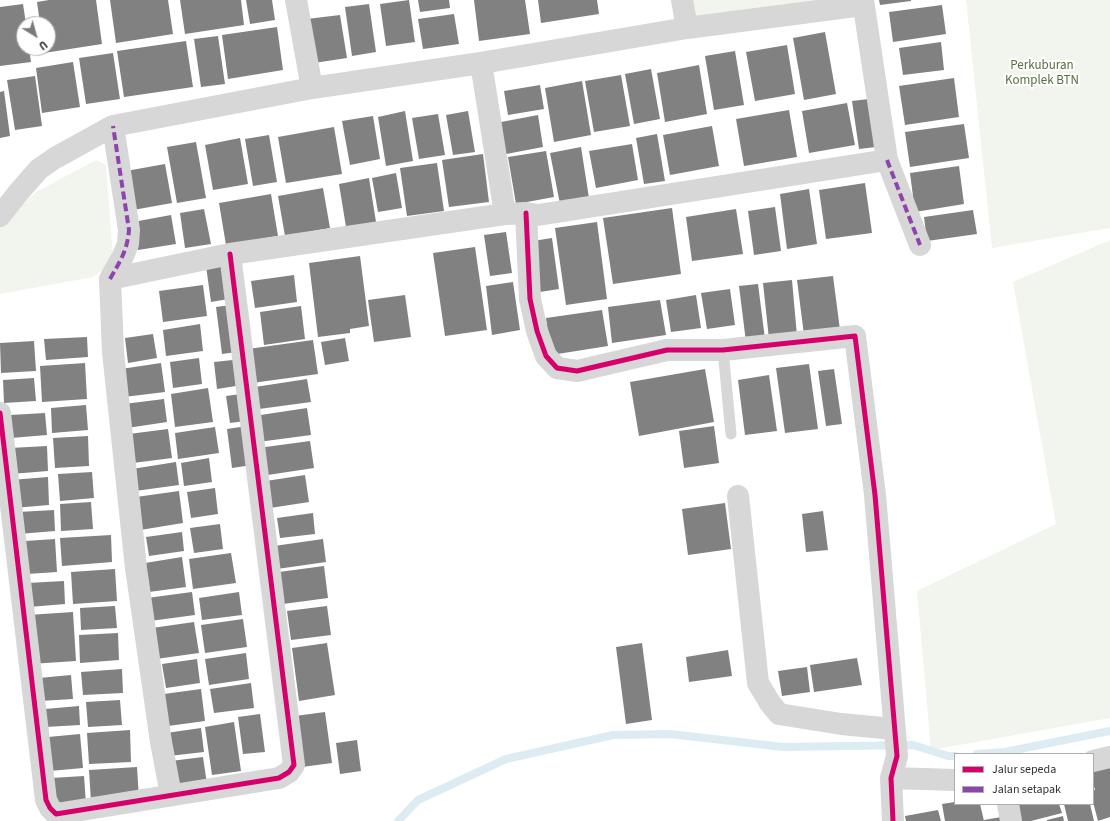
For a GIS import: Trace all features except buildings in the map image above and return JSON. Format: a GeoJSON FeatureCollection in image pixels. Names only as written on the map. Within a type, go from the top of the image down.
{"type":"FeatureCollection","features":[{"type":"Feature","properties":{"kind":"street"},"geometry":{"type":"LineString","coordinates":[[296,0],[312,88]]}},
{"type":"Feature","properties":{"kind":"street"},"geometry":{"type":"LineString","coordinates":[[682,0],[687,28]]}},
{"type":"Feature","properties":{"kind":"street"},"geometry":{"type":"LineString","coordinates":[[0,216],[9,197],[28,182],[38,169],[113,126],[312,88],[480,63],[687,28],[863,2],[887,160],[920,245]]}},
{"type":"Feature","properties":{"kind":"street"},"geometry":{"type":"LineString","coordinates":[[480,63],[516,214],[530,298],[538,331],[546,356],[557,368],[577,371],[667,350],[723,350],[855,336],[875,495],[897,756],[891,778],[892,821]]}},
{"type":"Feature","properties":{"kind":"street"},"geometry":{"type":"LineString","coordinates":[[113,126],[129,230],[128,244],[110,279],[113,352],[136,568],[161,742],[171,796]]}},
{"type":"Feature","properties":{"kind":"street"},"geometry":{"type":"LineString","coordinates":[[110,279],[230,254],[516,214],[538,215],[887,160]]}},
{"type":"Feature","properties":{"kind":"street"},"geometry":{"type":"LineString","coordinates":[[0,413],[46,800],[50,808],[56,814],[278,778],[289,772],[294,765],[230,254]]}},
{"type":"Feature","properties":{"kind":"street"},"geometry":{"type":"LineString","coordinates":[[738,496],[758,683],[770,703],[779,714],[894,731]]}},
{"type":"Feature","properties":{"kind":"street"},"geometry":{"type":"LineString","coordinates":[[1094,761],[1110,757]]}},
{"type":"Feature","properties":{"kind":"street"},"geometry":{"type":"LineString","coordinates":[[891,778],[954,780]]}},
{"type":"Feature","properties":{"kind":"street"},"geometry":{"type":"LineString","coordinates":[[1008,805],[1011,821]]}},
{"type":"Feature","properties":{"kind":"lane"},"geometry":{"type":"LineString","coordinates":[[723,350],[731,434]]}},
{"type":"Feature","properties":{"kind":"green space"},"geometry":{"type":"Polygon","coordinates":[[[686,0],[827,0],[690,24],[686,0]]]}},
{"type":"Feature","properties":{"kind":"green space","name":"Perkuburan Komplek BTN"},"geometry":{"type":"Polygon","coordinates":[[[966,0],[1110,0],[1110,228],[992,248],[966,0]]]}},
{"type":"Feature","properties":{"kind":"green space"},"geometry":{"type":"Polygon","coordinates":[[[96,160],[106,165],[113,257],[105,268],[93,277],[0,294],[0,225],[36,192],[96,160]]]}},
{"type":"Feature","properties":{"kind":"green space"},"geometry":{"type":"Polygon","coordinates":[[[1110,240],[1110,718],[931,750],[917,591],[1056,524],[1013,282],[1110,240]]]}},
{"type":"Feature","properties":{"kind":"waterway"},"geometry":{"type":"LineString","coordinates":[[991,753],[1005,752],[1110,731]]}},
{"type":"Feature","properties":{"kind":"waterway"},"geometry":{"type":"LineString","coordinates":[[398,821],[418,800],[506,759],[613,735],[670,734],[783,747],[913,745],[948,756],[954,756]]}},
{"type":"Feature","properties":{"kind":"marked path"},"geometry":{"type":"LineString","coordinates":[[110,279],[125,250],[129,230],[113,126]]}},
{"type":"Feature","properties":{"kind":"marked path"},"geometry":{"type":"LineString","coordinates":[[887,160],[920,245]]}},
{"type":"Feature","properties":{"kind":"cycle path"},"geometry":{"type":"LineString","coordinates":[[526,213],[530,299],[537,331],[546,356],[557,368],[577,371],[667,350],[723,350],[855,336],[875,495],[897,756],[891,778],[893,821]]}},
{"type":"Feature","properties":{"kind":"cycle path"},"geometry":{"type":"LineString","coordinates":[[0,413],[46,800],[50,808],[56,814],[279,778],[289,772],[294,765],[230,254]]}}]}
